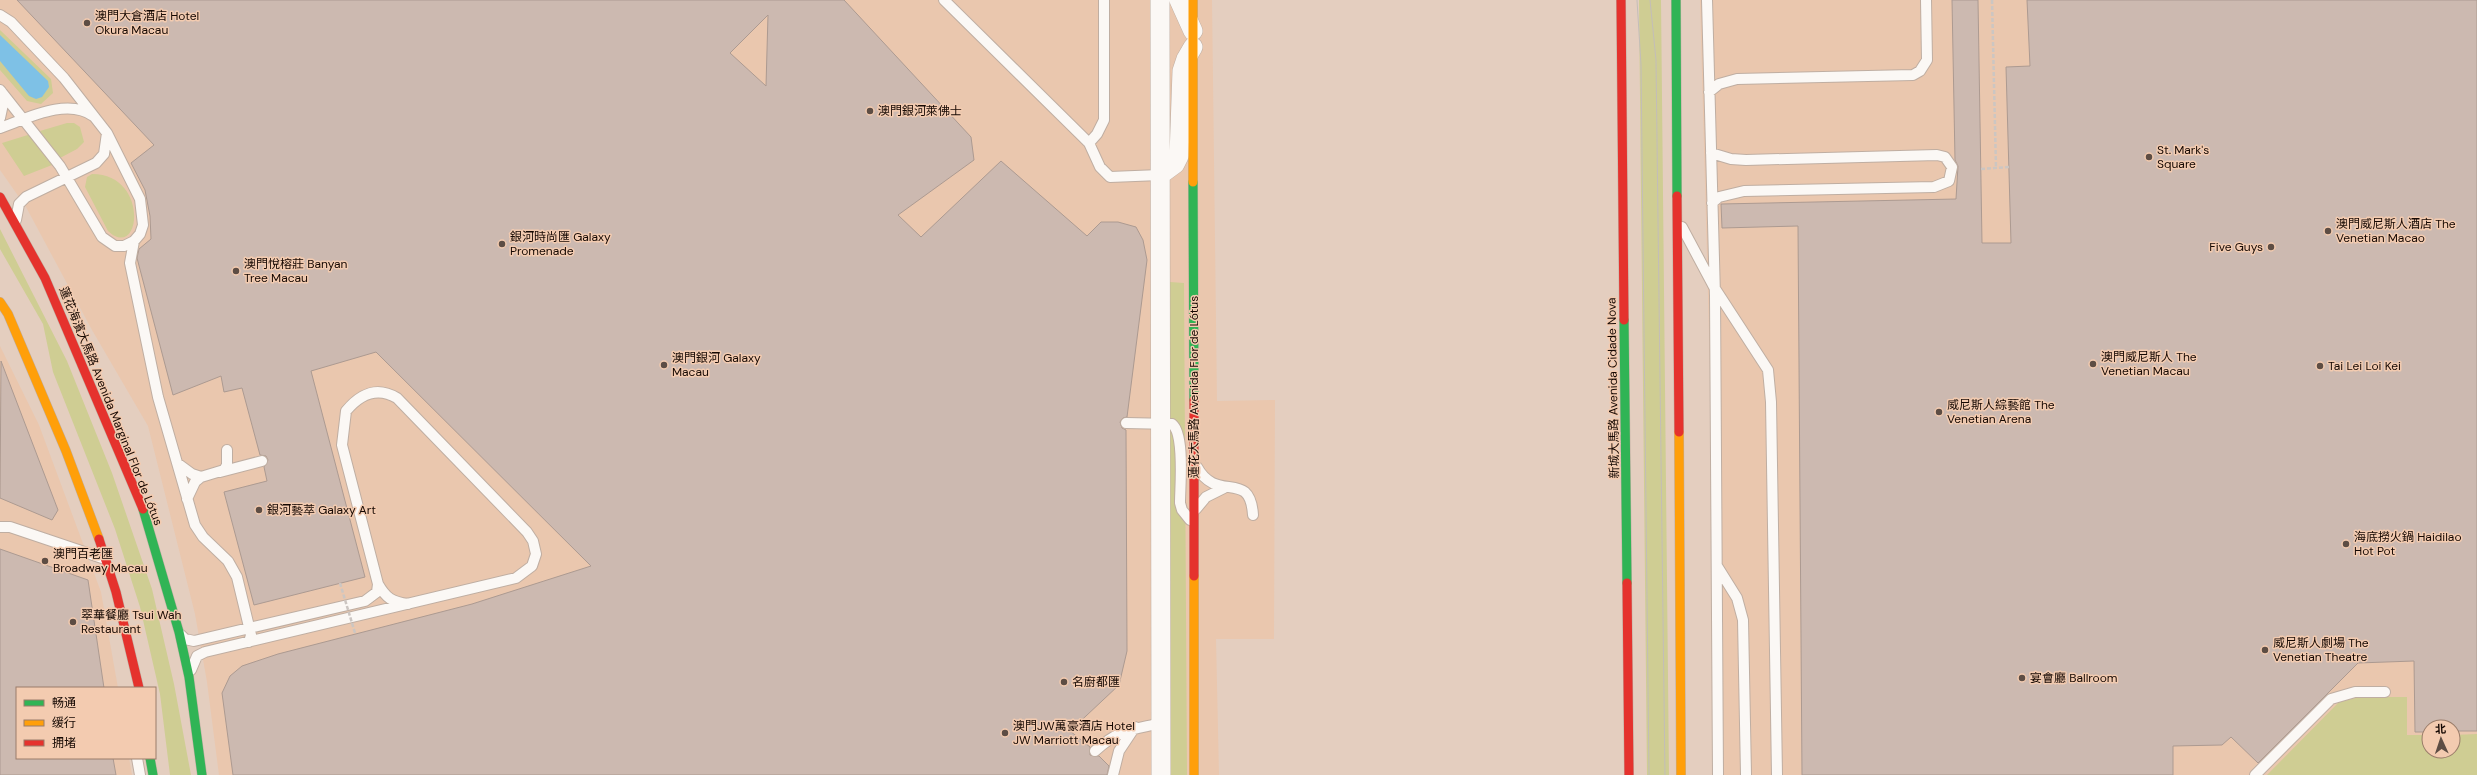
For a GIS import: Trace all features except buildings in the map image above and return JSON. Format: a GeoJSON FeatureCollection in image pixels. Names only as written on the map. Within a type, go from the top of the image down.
{"type":"FeatureCollection","features":[{"type":"Feature","properties":{"kind":"main road","name":"蓮花大馬路 Avenida Flor de Lótus"},"geometry":{"type":"LineString","coordinates":[[1193,0],[1194,775]]}},
{"type":"Feature","properties":{"kind":"main road","name":"新城大馬路 Avenida Cidade Nova"},"geometry":{"type":"LineString","coordinates":[[1621,0],[1629,775]]}},
{"type":"Feature","properties":{"kind":"main road"},"geometry":{"type":"LineString","coordinates":[[1676,0],[1680,773]]}},
{"type":"Feature","properties":{"kind":"main road","name":"蓮花海濱大馬路 Avenida Marginal Flor de Lótus"},"geometry":{"type":"LineString","coordinates":[[0,197],[45,278],[125,464],[148,522],[179,632],[189,677],[202,775]]}},
{"type":"Feature","properties":{"kind":"main road"},"geometry":{"type":"LineString","coordinates":[[3,308],[55,421],[105,559],[130,644],[139,687]]}},
{"type":"Feature","properties":{"kind":"main road"},"geometry":{"type":"LineString","coordinates":[[150,759],[153,775]]}},
{"type":"Feature","properties":{"kind":"street"},"geometry":{"type":"LineString","coordinates":[[1160,0],[1161,775]]}},
{"type":"Feature","properties":{"kind":"street"},"geometry":{"type":"LineString","coordinates":[[1160,175],[1176,164],[1179,156],[1182,71],[1193,39],[1179,0]]}},
{"type":"Feature","properties":{"kind":"lane"},"geometry":{"type":"LineString","coordinates":[[944,0],[1089,142],[1100,167],[1110,177],[1160,175]]}},
{"type":"Feature","properties":{"kind":"lane"},"geometry":{"type":"LineString","coordinates":[[1089,142],[1097,134],[1104,120],[1104,0]]}},
{"type":"Feature","properties":{"kind":"lane"},"geometry":{"type":"LineString","coordinates":[[1707,0],[1714,287],[1718,775]]}},
{"type":"Feature","properties":{"kind":"lane"},"geometry":{"type":"LineString","coordinates":[[1709,92],[1719,84],[1737,79],[1913,75],[1920,71],[1927,60],[1926,0]]}},
{"type":"Feature","properties":{"kind":"lane"},"geometry":{"type":"LineString","coordinates":[[0,15],[11,22],[64,78],[108,133],[140,199],[143,225],[134,241],[130,263]]}},
{"type":"Feature","properties":{"kind":"lane"},"geometry":{"type":"LineString","coordinates":[[0,90],[3,104],[0,118]]}},
{"type":"Feature","properties":{"kind":"lane"},"geometry":{"type":"LineString","coordinates":[[0,90],[68,177],[102,236],[121,249],[130,263],[158,397],[187,499],[199,531],[215,550],[228,561],[237,577],[249,628],[249,642]]}},
{"type":"Feature","properties":{"kind":"lane"},"geometry":{"type":"LineString","coordinates":[[0,128],[24,119],[68,108],[85,112],[99,120]]}},
{"type":"Feature","properties":{"kind":"lane"},"geometry":{"type":"LineString","coordinates":[[15,223],[19,204],[26,197],[96,162],[104,154],[108,133]]}},
{"type":"Feature","properties":{"kind":"lane"},"geometry":{"type":"LineString","coordinates":[[1710,152],[1731,159],[1746,160],[1937,155],[1945,157],[1952,168],[1949,180],[1934,187],[1744,191],[1719,197],[1712,203]]}},
{"type":"Feature","properties":{"kind":"lane"},"geometry":{"type":"LineString","coordinates":[[60,166],[73,171],[82,170]]}},
{"type":"Feature","properties":{"kind":"lane"},"geometry":{"type":"LineString","coordinates":[[1677,218],[1714,287],[1768,370],[1772,402],[1777,775]]}},
{"type":"Feature","properties":{"kind":"lane"},"geometry":{"type":"LineString","coordinates":[[115,246],[124,246],[134,241]]}},
{"type":"Feature","properties":{"kind":"lane"},"geometry":{"type":"LineString","coordinates":[[189,677],[197,656],[205,652],[249,642],[408,604],[516,578],[532,566],[536,554],[533,541],[527,532],[397,398],[388,392],[377,391],[362,396],[346,411],[342,445],[378,584],[386,597],[391,600],[408,604]]}},
{"type":"Feature","properties":{"kind":"lane"},"geometry":{"type":"LineString","coordinates":[[1126,423],[1172,424],[1177,428],[1180,435],[1180,503],[1188,518],[1194,523]]}},
{"type":"Feature","properties":{"kind":"lane"},"geometry":{"type":"LineString","coordinates":[[218,472],[228,465],[227,450]]}},
{"type":"Feature","properties":{"kind":"lane"},"geometry":{"type":"LineString","coordinates":[[187,499],[195,482],[201,477],[262,461]]}},
{"type":"Feature","properties":{"kind":"lane"},"geometry":{"type":"LineString","coordinates":[[1194,462],[1206,480],[1224,488],[1241,488],[1246,491],[1252,502],[1253,515]]}},
{"type":"Feature","properties":{"kind":"lane"},"geometry":{"type":"LineString","coordinates":[[177,463],[192,474],[201,477]]}},
{"type":"Feature","properties":{"kind":"lane"},"geometry":{"type":"LineString","coordinates":[[1194,512],[1206,497],[1224,488]]}},
{"type":"Feature","properties":{"kind":"lane"},"geometry":{"type":"LineString","coordinates":[[0,527],[10,527],[105,559]]}},
{"type":"Feature","properties":{"kind":"lane"},"geometry":{"type":"LineString","coordinates":[[82,552],[99,544]]}},
{"type":"Feature","properties":{"kind":"lane"},"geometry":{"type":"LineString","coordinates":[[1717,566],[1737,598],[1743,620],[1746,775]]}},
{"type":"Feature","properties":{"kind":"lane"},"geometry":{"type":"LineString","coordinates":[[179,632],[185,640],[194,641],[365,601],[377,592],[378,584]]}},
{"type":"Feature","properties":{"kind":"lane"},"geometry":{"type":"LineString","coordinates":[[2255,775],[2331,698],[2355,692],[2386,692]]}},
{"type":"Feature","properties":{"kind":"lane"},"geometry":{"type":"LineString","coordinates":[[1095,751],[1118,733],[1136,727],[1161,723]]}},
{"type":"Feature","properties":{"kind":"lane"},"geometry":{"type":"LineString","coordinates":[[1113,775],[1119,751],[1136,727]]}},
{"type":"Feature","properties":{"kind":"lane"},"geometry":{"type":"LineString","coordinates":[[137,759],[140,775]]}},
{"type":"Feature","properties":{"kind":"path"},"geometry":{"type":"LineString","coordinates":[[1992,0],[1996,168]]}},
{"type":"Feature","properties":{"kind":"path"},"geometry":{"type":"LineString","coordinates":[[1981,169],[2009,167]]}},
{"type":"Feature","properties":{"kind":"path"},"geometry":{"type":"LineString","coordinates":[[340,583],[355,633]]}},
{"type":"Feature","properties":{"kind":"shaded area","name":"澳門銀河 Galaxy Macau"},"geometry":{"type":"Polygon","coordinates":[[[0,0],[1212,0],[1217,401],[1275,400],[1274,639],[1216,639],[1219,775],[219,775],[207,682],[195,614],[148,426],[92,330],[26,207],[0,170],[0,0]]]}},
{"type":"Feature","properties":{"kind":"shaded area"},"geometry":{"type":"Polygon","coordinates":[[[1639,0],[1661,0],[1669,775],[1647,775],[1639,0]]]}},
{"type":"Feature","properties":{"kind":"shaded area","name":"澳門威尼斯人 The Venetian Macau"},"geometry":{"type":"Polygon","coordinates":[[[1700,0],[2477,0],[2477,775],[1721,775],[1700,0]]]}},
{"type":"Feature","properties":{"kind":"shaded area"},"geometry":{"type":"Polygon","coordinates":[[[0,30],[51,79],[53,93],[41,104],[27,101],[0,70],[0,30]]]}},
{"type":"Feature","properties":{"kind":"shaded area"},"geometry":{"type":"Polygon","coordinates":[[[67,123],[74,123],[80,127],[84,142],[77,149],[60,158],[40,131],[67,123]]]}},
{"type":"Feature","properties":{"kind":"shaded area"},"geometry":{"type":"Polygon","coordinates":[[[31,134],[52,165],[24,176],[2,143],[31,134]]]}},
{"type":"Feature","properties":{"kind":"shaded area"},"geometry":{"type":"Polygon","coordinates":[[[92,174],[111,178],[124,187],[131,200],[134,214],[133,227],[128,235],[119,237],[108,231],[85,187],[87,177],[92,174]]]}},
{"type":"Feature","properties":{"kind":"shaded area"},"geometry":{"type":"Polygon","coordinates":[[[0,229],[67,361],[112,473],[152,589],[174,684],[191,775],[170,775],[160,694],[140,607],[115,529],[53,372],[43,324],[0,249],[0,229]]]}},
{"type":"Feature","properties":{"kind":"shaded area"},"geometry":{"type":"Polygon","coordinates":[[[1170,282],[1184,283],[1187,775],[1170,775],[1170,282]]]}},
{"type":"Feature","properties":{"kind":"shaded area","name":"澳門百老匯 Broadway Macau"},"geometry":{"type":"Polygon","coordinates":[[[0,346],[39,425],[101,592],[118,687],[16,687],[16,759],[129,759],[132,775],[0,775],[0,346]]]}},
{"type":"Feature","properties":{"kind":"shaded area"},"geometry":{"type":"Polygon","coordinates":[[[2360,697],[2407,697],[2407,735],[2421,735],[2421,759],[2461,759],[2461,735],[2477,734],[2477,775],[2267,775],[2339,702],[2360,697]]]}},
{"type":"Feature","properties":{"kind":"water"},"geometry":{"type":"Polygon","coordinates":[[[0,35],[48,81],[49,87],[42,97],[36,99],[29,96],[0,61],[0,35]]]}},
{"type":"Feature","properties":{"kind":"tram line"},"geometry":{"type":"LineString","coordinates":[[1637,0],[1641,65],[1649,775]]}},
{"type":"Feature","properties":{"kind":"tram line"},"geometry":{"type":"LineString","coordinates":[[1650,0],[1656,60],[1665,775]]}},
{"type":"Feature","properties":{"kind":"traffic: fast"},"geometry":{"type":"LineString","coordinates":[[1676,0],[1677,196]]}},
{"type":"Feature","properties":{"kind":"traffic: fast"},"geometry":{"type":"LineString","coordinates":[[1193,182],[1194,400]]}},
{"type":"Feature","properties":{"kind":"traffic: fast"},"geometry":{"type":"LineString","coordinates":[[1624,320],[1627,583]]}},
{"type":"Feature","properties":{"kind":"traffic: fast"},"geometry":{"type":"LineString","coordinates":[[143,509],[179,632],[189,677],[202,775]]}},
{"type":"Feature","properties":{"kind":"traffic: fast"},"geometry":{"type":"LineString","coordinates":[[150,759],[153,775]]}},
{"type":"Feature","properties":{"kind":"traffic: slow"},"geometry":{"type":"LineString","coordinates":[[1193,0],[1193,182]]}},
{"type":"Feature","properties":{"kind":"traffic: slow"},"geometry":{"type":"LineString","coordinates":[[0,302],[8,314],[66,451],[99,539]]}},
{"type":"Feature","properties":{"kind":"traffic: slow"},"geometry":{"type":"LineString","coordinates":[[1679,432],[1681,775]]}},
{"type":"Feature","properties":{"kind":"traffic: slow"},"geometry":{"type":"LineString","coordinates":[[1194,576],[1194,775]]}},
{"type":"Feature","properties":{"kind":"traffic: jam"},"geometry":{"type":"LineString","coordinates":[[1621,0],[1624,320]]}},
{"type":"Feature","properties":{"kind":"traffic: jam"},"geometry":{"type":"LineString","coordinates":[[1677,196],[1679,432]]}},
{"type":"Feature","properties":{"kind":"traffic: jam"},"geometry":{"type":"LineString","coordinates":[[0,197],[45,278],[143,509]]}},
{"type":"Feature","properties":{"kind":"traffic: jam"},"geometry":{"type":"LineString","coordinates":[[1194,400],[1194,576]]}},
{"type":"Feature","properties":{"kind":"traffic: jam"},"geometry":{"type":"LineString","coordinates":[[99,539],[116,592],[139,687]]}},
{"type":"Feature","properties":{"kind":"traffic: jam"},"geometry":{"type":"LineString","coordinates":[[1627,583],[1629,775]]}},
{"type":"Feature","properties":{"kind":"place","name":"澳門大倉酒店 Hotel Okura Macau"},"geometry":{"type":"Point","coordinates":[87,23]}},
{"type":"Feature","properties":{"kind":"place","name":"澳門銀河萊佛士"},"geometry":{"type":"Point","coordinates":[870,111]}},
{"type":"Feature","properties":{"kind":"place","name":"St. Mark's Square"},"geometry":{"type":"Point","coordinates":[2149,157]}},
{"type":"Feature","properties":{"kind":"place","name":"澳門威尼斯人酒店 The Venetian Macao"},"geometry":{"type":"Point","coordinates":[2328,231]}},
{"type":"Feature","properties":{"kind":"place","name":"銀河時尚匯 Galaxy Promenade"},"geometry":{"type":"Point","coordinates":[502,244]}},
{"type":"Feature","properties":{"kind":"place","name":"Five Guys"},"geometry":{"type":"Point","coordinates":[2271,247]}},
{"type":"Feature","properties":{"kind":"place","name":"澳門悅榕莊 Banyan Tree Macau"},"geometry":{"type":"Point","coordinates":[236,271]}},
{"type":"Feature","properties":{"kind":"place","name":"澳門威尼斯人 The Venetian Macau"},"geometry":{"type":"Point","coordinates":[2093,364]}},
{"type":"Feature","properties":{"kind":"place","name":"澳門銀河 Galaxy Macau"},"geometry":{"type":"Point","coordinates":[664,365]}},
{"type":"Feature","properties":{"kind":"place","name":"Tai Lei Loi Kei"},"geometry":{"type":"Point","coordinates":[2320,366]}},
{"type":"Feature","properties":{"kind":"place","name":"威尼斯人綜藝館 The Venetian Arena"},"geometry":{"type":"Point","coordinates":[1939,412]}},
{"type":"Feature","properties":{"kind":"place","name":"銀河藝萃 Galaxy Art"},"geometry":{"type":"Point","coordinates":[259,510]}},
{"type":"Feature","properties":{"kind":"place","name":"海底撈火鍋 Haidilao Hot Pot"},"geometry":{"type":"Point","coordinates":[2346,544]}},
{"type":"Feature","properties":{"kind":"place","name":"澳門百老匯 Broadway Macau"},"geometry":{"type":"Point","coordinates":[45,561]}},
{"type":"Feature","properties":{"kind":"place","name":"翠華餐廳 Tsui Wah Restaurant"},"geometry":{"type":"Point","coordinates":[73,622]}},
{"type":"Feature","properties":{"kind":"place","name":"威尼斯人劇場 The Venetian Theatre"},"geometry":{"type":"Point","coordinates":[2265,650]}},
{"type":"Feature","properties":{"kind":"place","name":"宴會廳 Ballroom"},"geometry":{"type":"Point","coordinates":[2022,678]}},
{"type":"Feature","properties":{"kind":"place","name":"名廚都匯"},"geometry":{"type":"Point","coordinates":[1064,682]}},
{"type":"Feature","properties":{"kind":"place","name":"澳門JW萬豪酒店 Hotel JW Marriott Macau"},"geometry":{"type":"Point","coordinates":[1005,733]}}]}
